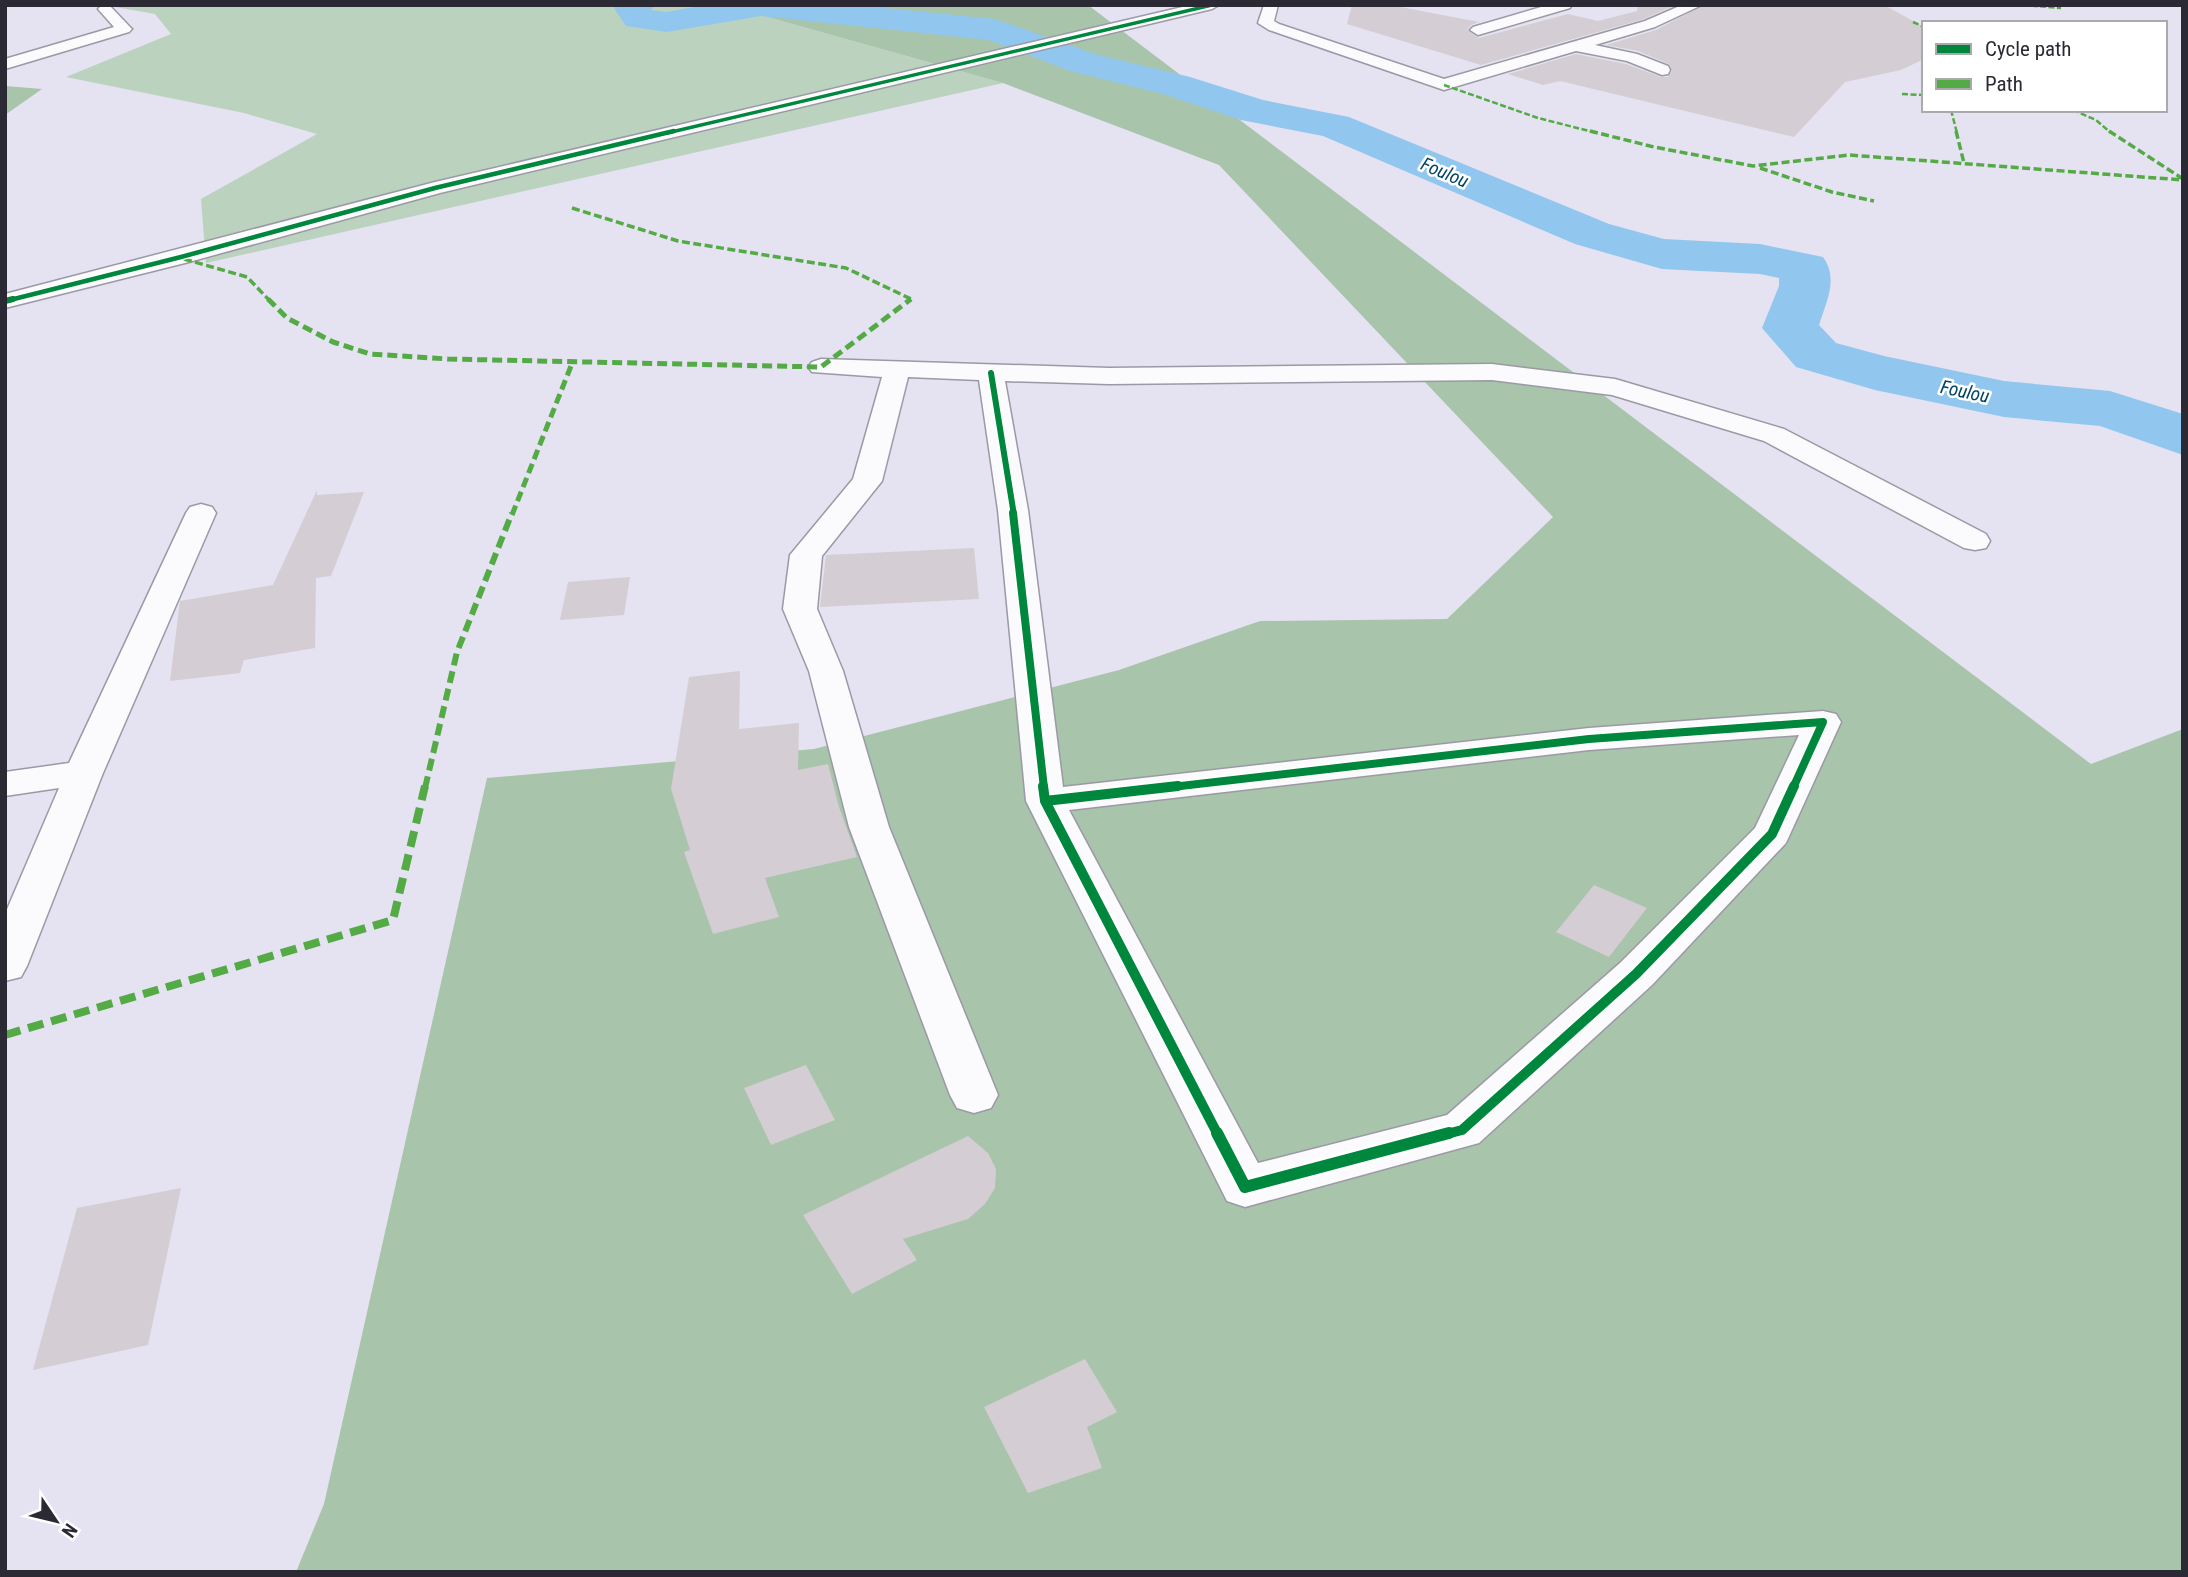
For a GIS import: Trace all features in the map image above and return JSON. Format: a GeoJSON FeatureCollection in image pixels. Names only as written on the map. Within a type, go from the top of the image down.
{"type":"FeatureCollection","features":[{"type":"Feature","properties":{"kind":"street"},"geometry":{"type":"LineString","coordinates":[[5,301],[181,257],[435,188],[1212,5]]}},
{"type":"Feature","properties":{"kind":"street"},"geometry":{"type":"LineString","coordinates":[[1271,5],[1258,30],[1397,68],[1444,85],[1635,28],[1695,5]]}},
{"type":"Feature","properties":{"kind":"street"},"geometry":{"type":"LineString","coordinates":[[1478,30],[1564,5]]}},
{"type":"Feature","properties":{"kind":"street"},"geometry":{"type":"LineString","coordinates":[[5,64],[124,29],[105,9]]}},
{"type":"Feature","properties":{"kind":"street"},"geometry":{"type":"LineString","coordinates":[[1592,23],[1635,28]]}},
{"type":"Feature","properties":{"kind":"street"},"geometry":{"type":"LineString","coordinates":[[1575,46],[1631,57],[1662,70]]}},
{"type":"Feature","properties":{"kind":"street"},"geometry":{"type":"LineString","coordinates":[[821,367],[1108,376],[1492,372],[1615,387],[1774,435],[1975,541]]}},
{"type":"Feature","properties":{"kind":"street"},"geometry":{"type":"LineString","coordinates":[[897,371],[867,481],[806,555],[800,609],[826,671],[869,827],[974,1095]]}},
{"type":"Feature","properties":{"kind":"street"},"geometry":{"type":"LineString","coordinates":[[991,373],[1013,510],[1045,801],[1245,1187],[1462,1130],[1636,974],[1772,834],[1823,722],[1588,739],[1045,801]]}},
{"type":"Feature","properties":{"kind":"street"},"geometry":{"type":"LineString","coordinates":[[5,966],[84,773],[201,513]]}},
{"type":"Feature","properties":{"kind":"street"},"geometry":{"type":"LineString","coordinates":[[5,784],[84,773]]}},
{"type":"Feature","properties":{"kind":"green space"},"geometry":{"type":"Polygon","coordinates":[[[104,5],[724,5],[1003,83],[206,263],[201,199],[317,134],[244,113],[66,77],[171,34],[155,14],[104,5]]]}},
{"type":"Feature","properties":{"kind":"green space"},"geometry":{"type":"Polygon","coordinates":[[[724,5],[1088,5],[2091,764],[2183,729],[2183,1572],[296,1572],[324,1504],[487,778],[814,749],[1119,670],[1260,621],[1447,619],[1553,517],[1219,165],[1003,83],[724,5]]]}},
{"type":"Feature","properties":{"kind":"green space"},"geometry":{"type":"Polygon","coordinates":[[[5,86],[42,89],[5,115],[5,86]]]}},
{"type":"Feature","properties":{"kind":"building"},"geometry":{"type":"Polygon","coordinates":[[[1352,5],[1390,5],[1479,22],[1467,30],[1479,38],[1568,14],[1598,21],[1637,11],[1638,5],[1675,5],[1644,19],[1481,65],[1347,24],[1352,5]]]}},
{"type":"Feature","properties":{"kind":"building"},"geometry":{"type":"Polygon","coordinates":[[[1704,5],[1884,5],[1922,26],[1922,60],[1901,70],[1845,82],[1794,137],[1560,81],[1543,85],[1508,74],[1576,54],[1626,64],[1668,77],[1672,71],[1669,64],[1638,51],[1606,45],[1656,30],[1704,5]]]}},
{"type":"Feature","properties":{"kind":"building"},"geometry":{"type":"Polygon","coordinates":[[[317,490],[317,495],[364,492],[331,576],[316,578],[315,648],[244,660],[240,673],[170,681],[180,601],[273,585],[317,490]]]}},
{"type":"Feature","properties":{"kind":"building"},"geometry":{"type":"Polygon","coordinates":[[[974,548],[979,599],[820,607],[826,555],[974,548]]]}},
{"type":"Feature","properties":{"kind":"building"},"geometry":{"type":"Polygon","coordinates":[[[630,577],[624,615],[560,620],[568,582],[630,577]]]}},
{"type":"Feature","properties":{"kind":"building"},"geometry":{"type":"Polygon","coordinates":[[[740,671],[739,729],[799,723],[798,770],[828,764],[839,807],[857,857],[765,878],[779,917],[713,934],[684,852],[690,850],[671,789],[689,677],[740,671]]]}},
{"type":"Feature","properties":{"kind":"building"},"geometry":{"type":"Polygon","coordinates":[[[1594,885],[1647,908],[1609,957],[1556,932],[1594,885]]]}},
{"type":"Feature","properties":{"kind":"building"},"geometry":{"type":"Polygon","coordinates":[[[806,1065],[835,1120],[771,1145],[744,1088],[806,1065]]]}},
{"type":"Feature","properties":{"kind":"building"},"geometry":{"type":"Polygon","coordinates":[[[968,1136],[988,1153],[996,1169],[995,1188],[985,1204],[968,1219],[903,1239],[917,1260],[852,1294],[803,1215],[968,1136]]]}},
{"type":"Feature","properties":{"kind":"building"},"geometry":{"type":"Polygon","coordinates":[[[181,1188],[148,1345],[33,1370],[77,1208],[181,1188]]]}},
{"type":"Feature","properties":{"kind":"building"},"geometry":{"type":"Polygon","coordinates":[[[1085,1359],[1117,1412],[1087,1427],[1102,1468],[1028,1493],[984,1407],[1085,1359]]]}},
{"type":"Feature","properties":{"kind":"waterway","name":"Foulou"},"geometry":{"type":"LineString","coordinates":[[638,5],[631,8],[638,19],[667,22],[761,6],[995,30],[1083,63],[1176,85],[1255,111],[1334,126],[1592,234],[1662,254],[1760,259],[1805,268],[1805,286],[1790,328],[1816,355],[1875,372],[2004,399],[2110,409],[2183,436]]}},
{"type":"Feature","properties":{"kind":"marked path"},"geometry":{"type":"LineString","coordinates":[[2023,5],[2061,8]]}},
{"type":"Feature","properties":{"kind":"marked path"},"geometry":{"type":"LineString","coordinates":[[1913,22],[1922,26]]}},
{"type":"Feature","properties":{"kind":"marked path"},"geometry":{"type":"LineString","coordinates":[[1444,85],[1538,118],[1654,147],[1753,166],[1849,155],[2183,180]]}},
{"type":"Feature","properties":{"kind":"marked path"},"geometry":{"type":"LineString","coordinates":[[1902,94],[1922,95]]}},
{"type":"Feature","properties":{"kind":"marked path"},"geometry":{"type":"LineString","coordinates":[[1951,112],[1964,163]]}},
{"type":"Feature","properties":{"kind":"marked path"},"geometry":{"type":"LineString","coordinates":[[2078,112],[2096,120],[2116,137],[2183,179]]}},
{"type":"Feature","properties":{"kind":"marked path"},"geometry":{"type":"LineString","coordinates":[[1760,168],[1832,192],[1874,201]]}},
{"type":"Feature","properties":{"kind":"marked path"},"geometry":{"type":"LineString","coordinates":[[184,259],[247,277],[287,318],[333,342],[370,354],[448,359],[821,367],[911,299],[846,268],[678,241],[572,208]]}},
{"type":"Feature","properties":{"kind":"marked path"},"geometry":{"type":"LineString","coordinates":[[5,1035],[393,920],[457,652],[573,361]]}},
{"type":"Feature","properties":{"kind":"cycle path"},"geometry":{"type":"LineString","coordinates":[[5,301],[181,257],[435,188],[1212,5]]}},
{"type":"Feature","properties":{"kind":"cycle path"},"geometry":{"type":"LineString","coordinates":[[991,373],[1013,510],[1045,801],[1245,1187],[1462,1130],[1636,974],[1772,834],[1823,722],[1589,739],[1045,801]]}}]}
